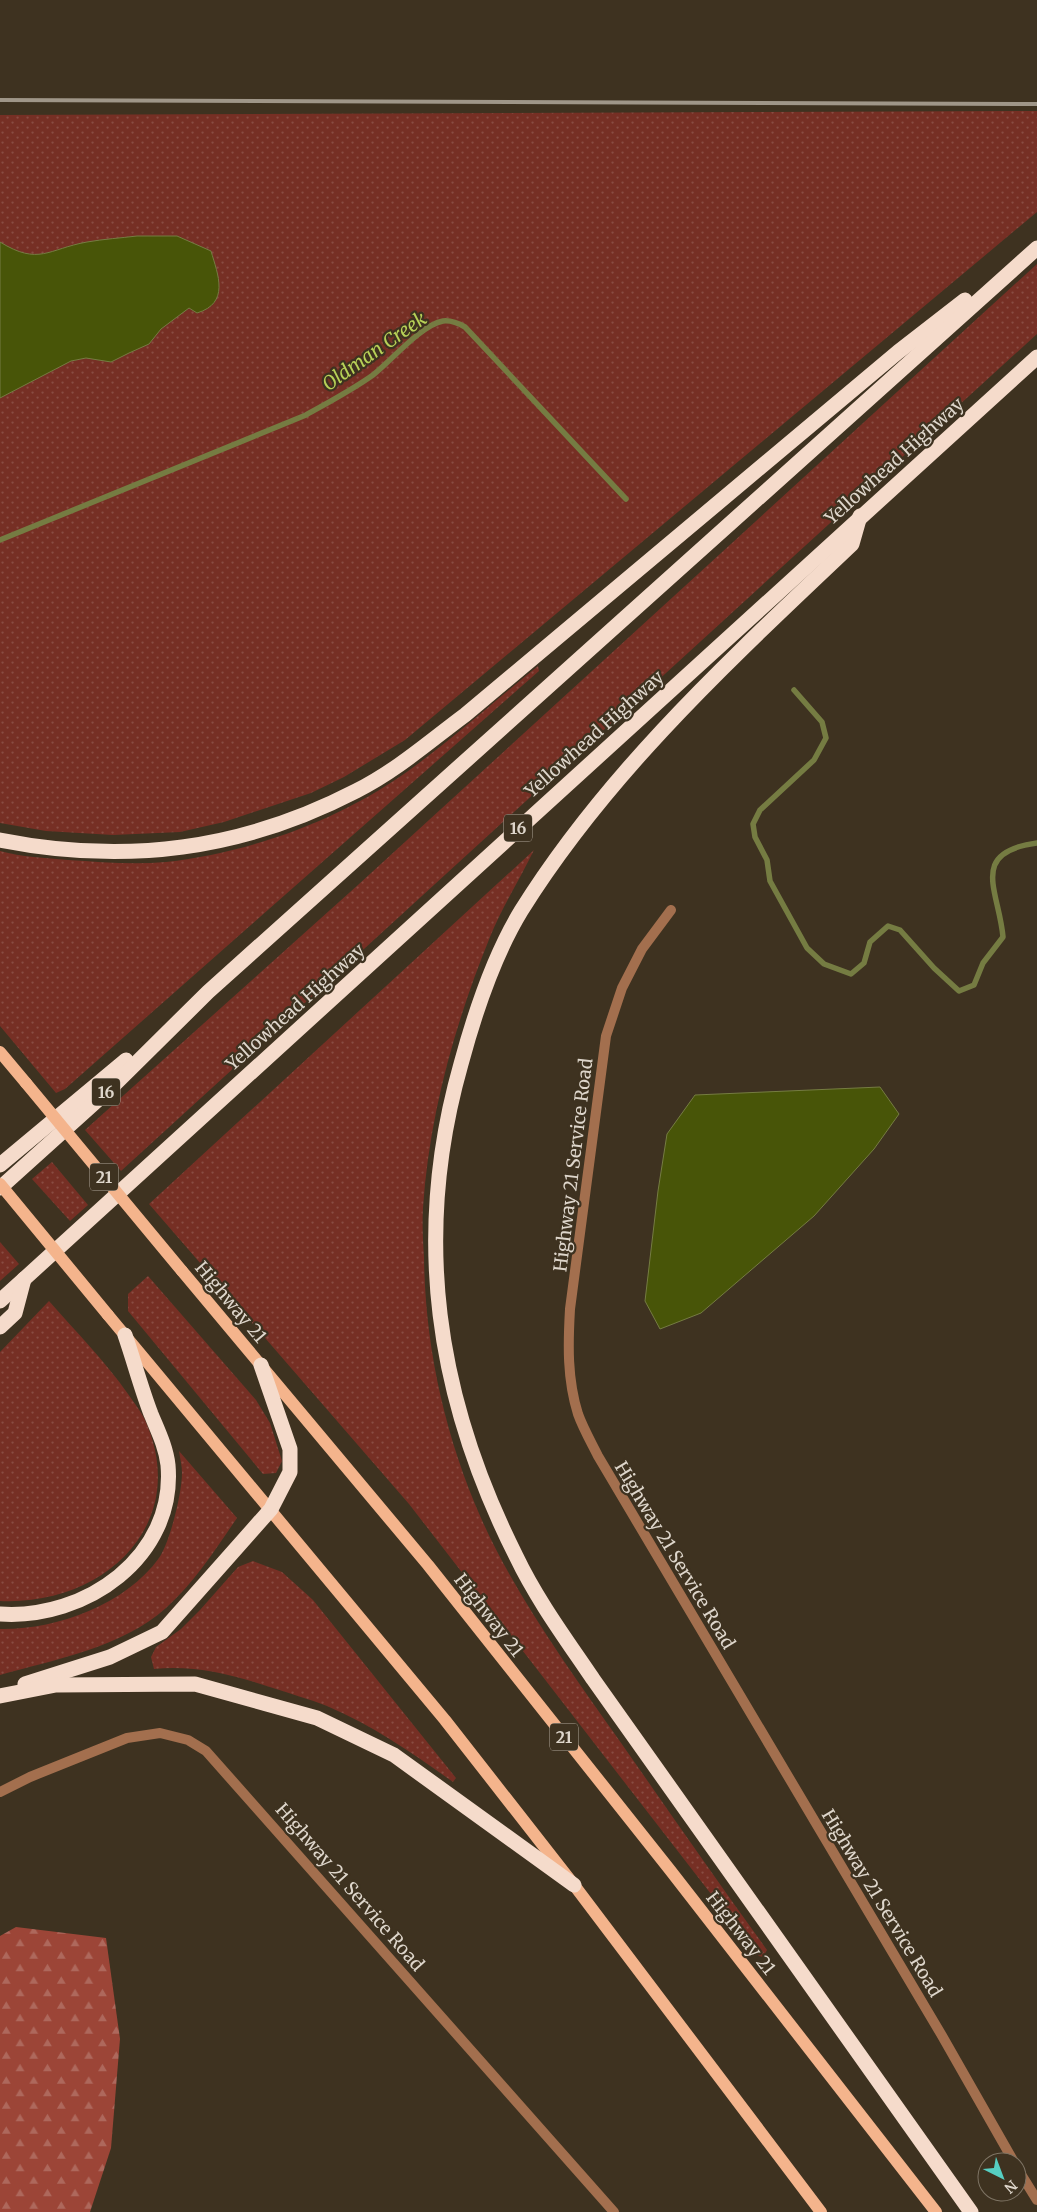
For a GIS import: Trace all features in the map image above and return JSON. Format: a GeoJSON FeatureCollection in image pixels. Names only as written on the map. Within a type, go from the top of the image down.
{"type":"FeatureCollection","features":[{"type":"Feature","properties":{"kind":"highway"},"geometry":{"type":"LineString","coordinates":[[0,840],[78,852],[109,853],[178,849],[218,842],[266,829],[358,790],[413,755],[465,715],[898,352],[1037,246]]}},
{"type":"Feature","properties":{"kind":"highway","name":"16"},"geometry":{"type":"LineString","coordinates":[[0,1186],[111,1088],[208,992],[1037,246]]}},
{"type":"Feature","properties":{"kind":"highway","name":"Yellowhead Highway"},"geometry":{"type":"LineString","coordinates":[[0,1301],[860,516],[1037,357]]}},
{"type":"Feature","properties":{"kind":"highway"},"geometry":{"type":"LineString","coordinates":[[860,516],[852,544],[701,689],[644,751],[573,836],[519,914],[496,961],[478,1008],[451,1100],[438,1177],[434,1245],[436,1281],[440,1324],[462,1420],[478,1473],[517,1558],[550,1615],[593,1679],[971,2212]]}},
{"type":"Feature","properties":{"kind":"highway"},"geometry":{"type":"LineString","coordinates":[[0,1165],[208,992]]}},
{"type":"Feature","properties":{"kind":"highway"},"geometry":{"type":"LineString","coordinates":[[0,1327],[15,1312],[24,1279]]}},
{"type":"Feature","properties":{"kind":"highway"},"geometry":{"type":"LineString","coordinates":[[0,1614],[37,1612],[90,1596],[118,1579],[130,1568],[151,1541],[158,1526],[166,1497],[168,1464],[163,1443],[125,1335]]}},
{"type":"Feature","properties":{"kind":"highway"},"geometry":{"type":"LineString","coordinates":[[0,1694],[110,1657],[162,1632],[271,1510],[290,1472],[290,1449],[261,1365]]}},
{"type":"Feature","properties":{"kind":"highway"},"geometry":{"type":"LineString","coordinates":[[0,1694],[56,1685],[195,1684],[317,1718],[394,1755],[574,1885]]}},
{"type":"Feature","properties":{"kind":"main road","name":"Highway 21"},"geometry":{"type":"LineString","coordinates":[[0,1052],[434,1573],[670,1870],[936,2212]]}},
{"type":"Feature","properties":{"kind":"main road"},"geometry":{"type":"LineString","coordinates":[[0,1186],[445,1720],[574,1885],[821,2212]]}},
{"type":"Feature","properties":{"kind":"street","name":"Highway 21 Service Road"},"geometry":{"type":"LineString","coordinates":[[671,910],[642,949],[622,988],[606,1036],[570,1317],[568,1358],[571,1386],[578,1415],[598,1456],[942,2034],[1008,2152]]}},
{"type":"Feature","properties":{"kind":"street","name":"Highway 21 Service Road"},"geometry":{"type":"LineString","coordinates":[[0,1792],[30,1777],[127,1738],[160,1733],[188,1740],[206,1751],[614,2212]]}},
{"type":"Feature","properties":{"kind":"street"},"geometry":{"type":"LineString","coordinates":[[1027,2184],[1037,2200]]}},
{"type":"Feature","properties":{"kind":"shaded area"},"geometry":{"type":"Polygon","coordinates":[[[1037,111],[1037,212],[405,740],[344,777],[311,793],[224,822],[180,832],[113,835],[46,831],[0,823],[0,115],[1037,111]]]}},
{"type":"Feature","properties":{"kind":"shaded area"},"geometry":{"type":"Polygon","coordinates":[[[137,236],[177,236],[211,251],[219,287],[218,295],[214,302],[197,313],[189,308],[161,329],[149,344],[111,362],[86,358],[71,361],[0,398],[0,242],[25,253],[44,254],[87,242],[137,236]]]}},
{"type":"Feature","properties":{"kind":"shaded area"},"geometry":{"type":"Polygon","coordinates":[[[1037,264],[1037,334],[121,1171],[85,1130],[359,884],[1037,264]]]}},
{"type":"Feature","properties":{"kind":"shaded area"},"geometry":{"type":"Polygon","coordinates":[[[538,666],[539,671],[65,1089],[56,1093],[0,1026],[0,851],[25,856],[68,860],[154,863],[232,850],[296,830],[328,817],[387,785],[446,742],[538,666]]]}},
{"type":"Feature","properties":{"kind":"shaded area"},"geometry":{"type":"Polygon","coordinates":[[[534,850],[500,915],[477,970],[455,1036],[431,1139],[423,1208],[423,1233],[428,1324],[439,1390],[447,1423],[468,1487],[494,1546],[510,1575],[563,1660],[767,1950],[763,1957],[759,1956],[409,1504],[149,1204],[534,850]]]}},
{"type":"Feature","properties":{"kind":"shaded area"},"geometry":{"type":"Polygon","coordinates":[[[880,1087],[899,1114],[874,1149],[814,1216],[701,1313],[660,1329],[645,1301],[658,1191],[667,1134],[695,1095],[880,1087]]]}},
{"type":"Feature","properties":{"kind":"shaded area"},"geometry":{"type":"Polygon","coordinates":[[[52,1162],[88,1205],[70,1221],[32,1179],[52,1162]]]}},
{"type":"Feature","properties":{"kind":"shaded area"},"geometry":{"type":"Polygon","coordinates":[[[0,1242],[19,1264],[0,1281],[0,1242]]]}},
{"type":"Feature","properties":{"kind":"shaded area"},"geometry":{"type":"Polygon","coordinates":[[[148,1276],[256,1400],[270,1423],[282,1461],[276,1473],[263,1474],[128,1311],[128,1294],[148,1276]]]}},
{"type":"Feature","properties":{"kind":"shaded area"},"geometry":{"type":"Polygon","coordinates":[[[49,1301],[110,1370],[145,1420],[156,1458],[157,1493],[147,1525],[129,1552],[104,1574],[73,1590],[38,1599],[0,1601],[0,1352],[49,1301]]]}},
{"type":"Feature","properties":{"kind":"shaded area"},"geometry":{"type":"Polygon","coordinates":[[[179,1451],[237,1518],[195,1577],[166,1608],[148,1622],[129,1633],[87,1650],[0,1675],[0,1629],[44,1625],[88,1612],[128,1589],[145,1575],[159,1558],[175,1517],[180,1492],[182,1473],[179,1451]]]}},
{"type":"Feature","properties":{"kind":"shaded area"},"geometry":{"type":"Polygon","coordinates":[[[253,1561],[282,1572],[313,1600],[456,1778],[453,1782],[376,1731],[327,1706],[229,1675],[184,1668],[154,1669],[151,1657],[156,1647],[181,1629],[238,1567],[253,1561]]]}},
{"type":"Feature","properties":{"kind":"green space"},"geometry":{"type":"Polygon","coordinates":[[[16,1927],[106,1938],[120,2039],[111,2148],[90,2212],[0,2212],[0,1936],[16,1927]]]}},
{"type":"Feature","properties":{"kind":"waterway","name":"Oldman Creek"},"geometry":{"type":"LineString","coordinates":[[0,540],[306,415],[373,375],[425,329],[443,321],[454,322],[465,327],[626,499]]}},
{"type":"Feature","properties":{"kind":"waterway","name":"Oldman Creek"},"geometry":{"type":"LineString","coordinates":[[794,690],[822,722],[826,738],[814,760],[760,810],[753,824],[755,837],[767,860],[770,881],[807,948],[824,964],[851,974],[864,963],[870,942],[888,926],[900,930],[934,968],[959,991],[974,985],[983,963],[1003,937],[994,889],[993,876],[995,865],[1002,855],[1016,848],[1037,843]]}},
{"type":"Feature","properties":{"kind":"railway"},"geometry":{"type":"LineString","coordinates":[[0,100],[1037,104]]}}]}
